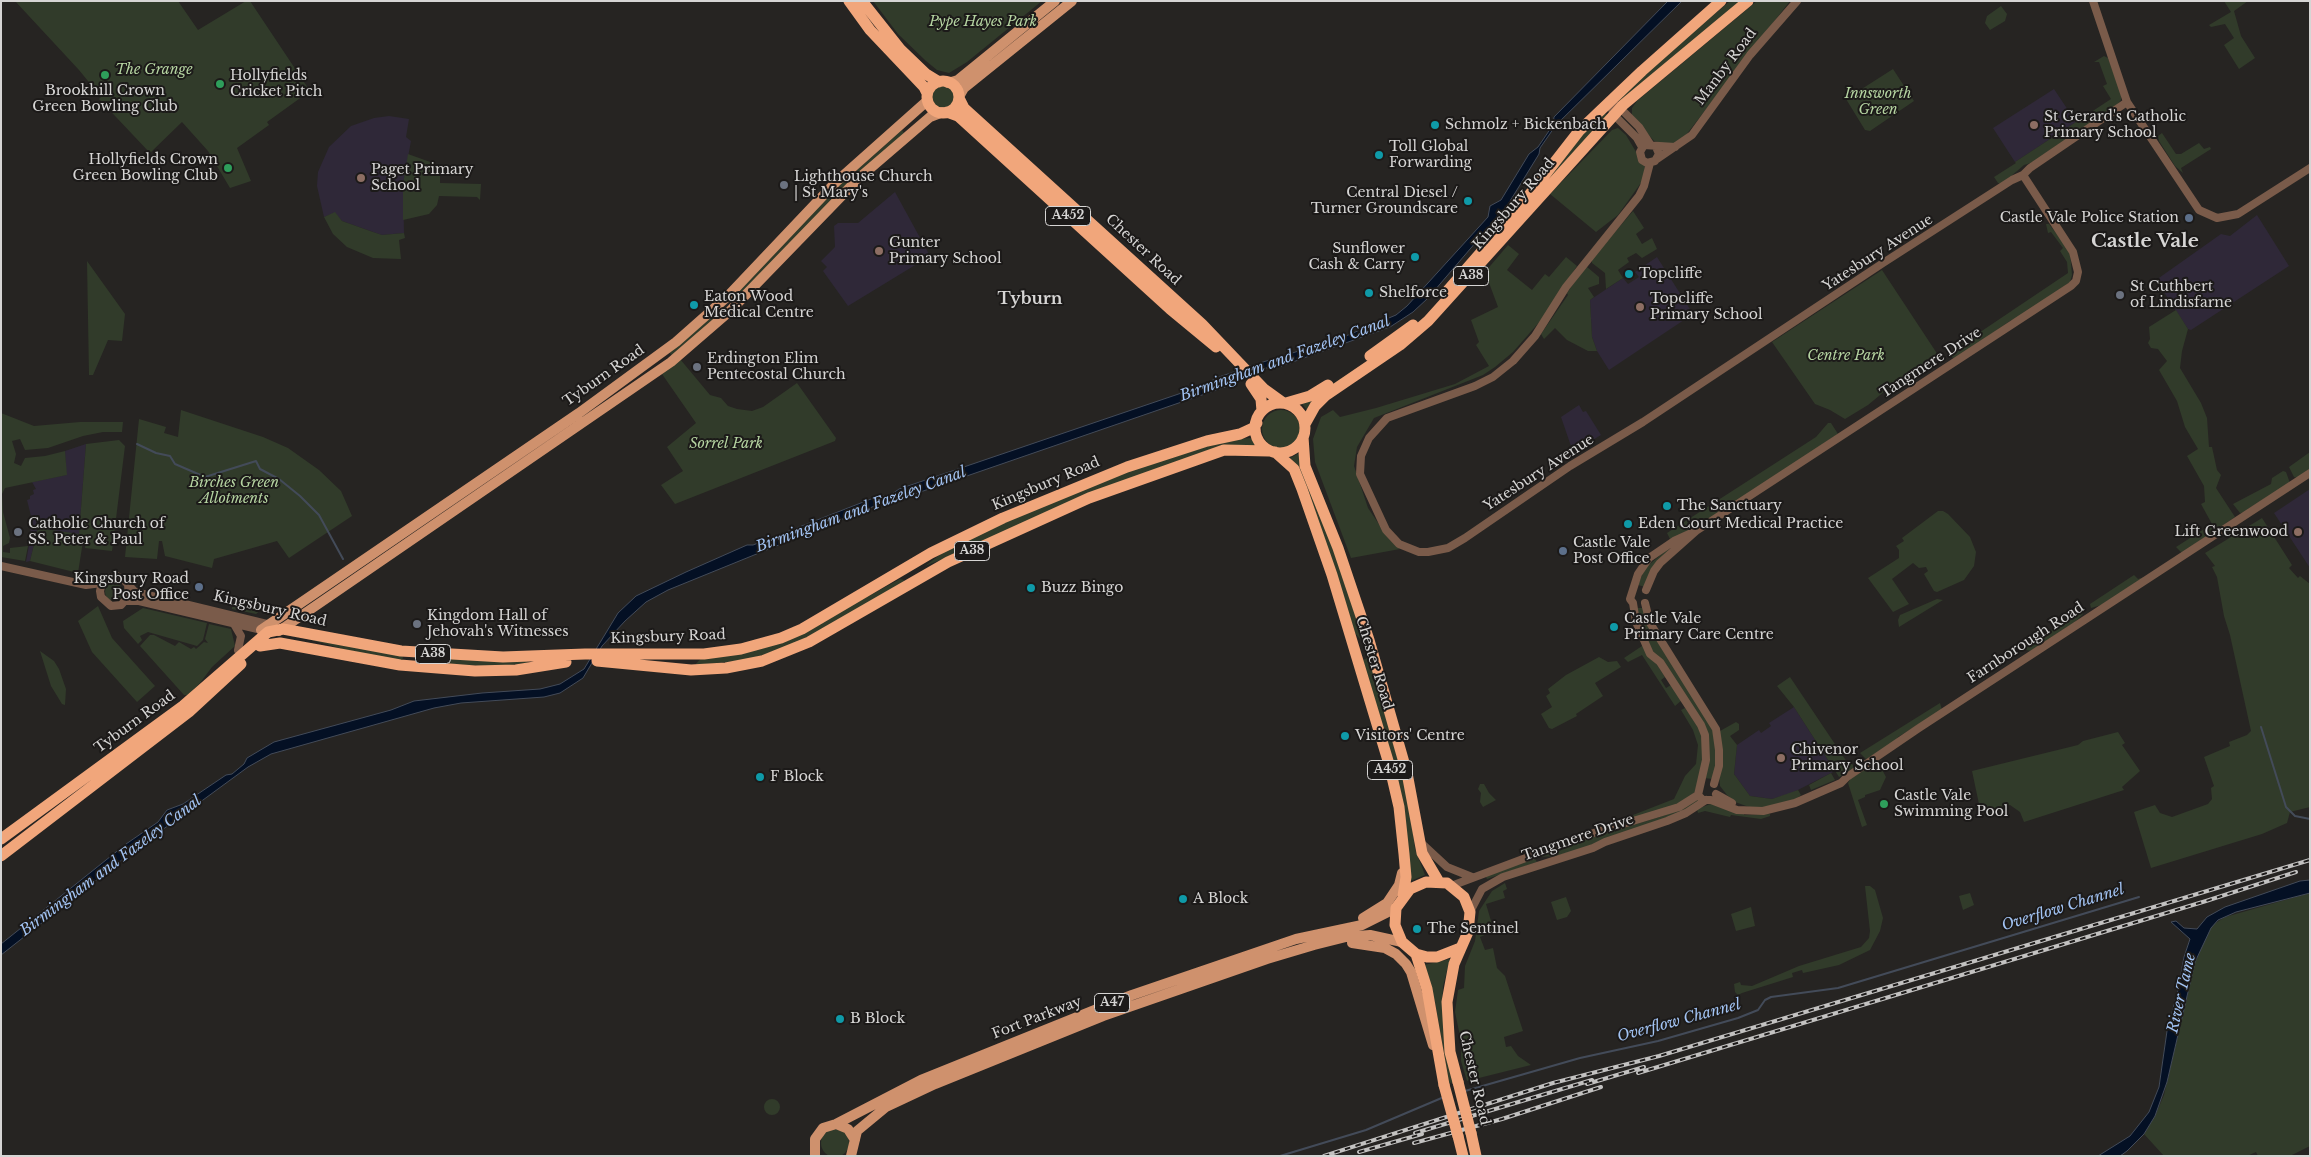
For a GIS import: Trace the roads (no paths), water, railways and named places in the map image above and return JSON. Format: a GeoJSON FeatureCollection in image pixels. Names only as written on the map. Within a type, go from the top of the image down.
{"type":"FeatureCollection","features":[{"type":"Feature","properties":{"kind":"highway"},"geometry":{"type":"LineString","coordinates":[[849,1],[870,30],[924,87],[933,108],[945,112],[957,107],[960,98],[958,88],[926,74],[900,49],[862,1]]}},
{"type":"Feature","properties":{"kind":"highway","name":"Kingsbury Road"},"geometry":{"type":"LineString","coordinates":[[1304,424],[1321,399],[1400,345],[1428,321],[1614,105],[1721,1]]}},
{"type":"Feature","properties":{"kind":"highway","name":"Kingsbury Road"},"geometry":{"type":"LineString","coordinates":[[1284,403],[1310,396],[1324,388],[1415,324],[1452,286],[1516,212],[1579,130],[1748,1]]}},
{"type":"Feature","properties":{"kind":"highway"},"geometry":{"type":"LineString","coordinates":[[927,97],[944,82]]}},
{"type":"Feature","properties":{"kind":"highway","name":"Chester Road"},"geometry":{"type":"LineString","coordinates":[[960,98],[964,108],[1117,254],[1202,324],[1245,373],[1261,399],[1262,411]]}},
{"type":"Feature","properties":{"kind":"highway","name":"Chester Road"},"geometry":{"type":"LineString","coordinates":[[945,112],[958,116],[1082,221]]}},
{"type":"Feature","properties":{"kind":"highway","name":"Chester Road"},"geometry":{"type":"LineString","coordinates":[[1245,373],[1284,403]]}},
{"type":"Feature","properties":{"kind":"highway"},"geometry":{"type":"LineString","coordinates":[[1315,489],[1309,456],[1308,436],[1321,399]]}},
{"type":"Feature","properties":{"kind":"highway"},"geometry":{"type":"LineString","coordinates":[[1284,403],[1300,412],[1304,424],[1303,438]]}},
{"type":"Feature","properties":{"kind":"highway","name":"A38"},"geometry":{"type":"LineString","coordinates":[[1262,411],[1284,403]]}},
{"type":"Feature","properties":{"kind":"highway"},"geometry":{"type":"LineString","coordinates":[[1262,411],[1257,423],[1257,436],[1272,452]]}},
{"type":"Feature","properties":{"kind":"highway","name":"Kingsbury Road"},"geometry":{"type":"LineString","coordinates":[[272,629],[401,651],[503,657],[604,658],[704,654],[760,645],[802,629],[910,565],[1003,518],[1099,478],[1171,452],[1240,434],[1257,423]]}},
{"type":"Feature","properties":{"kind":"highway","name":"Chester Road"},"geometry":{"type":"LineString","coordinates":[[1303,438],[1305,466],[1338,548],[1369,640],[1406,773],[1419,841],[1426,861],[1439,882]]}},
{"type":"Feature","properties":{"kind":"highway","name":"A38"},"geometry":{"type":"LineString","coordinates":[[1272,452],[1290,451],[1296,448],[1303,438]]}},
{"type":"Feature","properties":{"kind":"highway"},"geometry":{"type":"LineString","coordinates":[[1234,449],[1272,460],[1284,466],[1302,489]]}},
{"type":"Feature","properties":{"kind":"highway","name":"Kingsbury Road"},"geometry":{"type":"LineString","coordinates":[[604,658],[691,670],[726,668],[762,661],[809,642],[948,562],[1089,498],[1224,450],[1272,452]]}},
{"type":"Feature","properties":{"kind":"highway","name":"Chester Road"},"geometry":{"type":"LineString","coordinates":[[1272,452],[1294,469],[1302,489],[1332,575],[1369,698],[1397,799],[1406,877],[1403,896]]}},
{"type":"Feature","properties":{"kind":"highway"},"geometry":{"type":"LineString","coordinates":[[910,565],[920,571],[948,562]]}},
{"type":"Feature","properties":{"kind":"highway"},"geometry":{"type":"LineString","coordinates":[[885,580],[903,574],[907,577],[907,584]]}},
{"type":"Feature","properties":{"kind":"highway"},"geometry":{"type":"LineString","coordinates":[[215,677],[238,650],[272,629],[358,658]]}},
{"type":"Feature","properties":{"kind":"highway","name":"Tyburn Road"},"geometry":{"type":"LineString","coordinates":[[1,856],[189,712],[260,646],[272,629]]}},
{"type":"Feature","properties":{"kind":"highway","name":"Tyburn Road"},"geometry":{"type":"LineString","coordinates":[[1,839],[183,706],[272,629]]}},
{"type":"Feature","properties":{"kind":"highway","name":"A452"},"geometry":{"type":"LineString","coordinates":[[1369,640],[1362,645],[1360,652],[1369,698]]}},
{"type":"Feature","properties":{"kind":"highway","name":"Kingsbury Road"},"geometry":{"type":"LineString","coordinates":[[260,646],[280,644],[421,667],[497,672],[583,658]]}},
{"type":"Feature","properties":{"kind":"highway"},"geometry":{"type":"LineString","coordinates":[[400,664],[404,662],[405,655],[401,651]]}},
{"type":"Feature","properties":{"kind":"highway"},"geometry":{"type":"LineString","coordinates":[[421,667],[417,659],[423,653]]}},
{"type":"Feature","properties":{"kind":"highway"},"geometry":{"type":"LineString","coordinates":[[11,832],[19,843]]}},
{"type":"Feature","properties":{"kind":"highway"},"geometry":{"type":"LineString","coordinates":[[1439,882],[1451,886],[1464,897],[1470,912],[1468,932],[1460,948],[1437,957],[1416,954],[1402,942],[1395,925],[1396,908],[1403,896],[1419,884],[1439,882]]}},
{"type":"Feature","properties":{"kind":"highway","name":"Chester Road"},"geometry":{"type":"LineString","coordinates":[[1460,948],[1454,964],[1446,1002],[1450,1052],[1476,1156]]}},
{"type":"Feature","properties":{"kind":"highway","name":"Chester Road"},"geometry":{"type":"LineString","coordinates":[[1416,954],[1427,989],[1439,1064],[1463,1156]]}},
{"type":"Feature","properties":{"kind":"main road"},"geometry":{"type":"LineString","coordinates":[[944,82],[958,80],[1055,1]]}},
{"type":"Feature","properties":{"kind":"main road"},"geometry":{"type":"LineString","coordinates":[[960,98],[964,88],[1072,1]]}},
{"type":"Feature","properties":{"kind":"main road","name":"Tyburn Road"},"geometry":{"type":"LineString","coordinates":[[272,629],[642,369],[676,342],[728,296],[836,182],[927,97]]}},
{"type":"Feature","properties":{"kind":"main road","name":"Tyburn Road"},"geometry":{"type":"LineString","coordinates":[[272,629],[304,615],[346,587],[671,362],[737,304],[859,178],[930,117],[945,112]]}},
{"type":"Feature","properties":{"kind":"main road"},"geometry":{"type":"LineString","coordinates":[[728,296],[737,304]]}},
{"type":"Feature","properties":{"kind":"main road"},"geometry":{"type":"LineString","coordinates":[[272,629],[322,598],[346,587]]}},
{"type":"Feature","properties":{"kind":"main road"},"geometry":{"type":"LineString","coordinates":[[304,615],[301,619],[303,628],[314,635]]}},
{"type":"Feature","properties":{"kind":"main road"},"geometry":{"type":"LineString","coordinates":[[1296,939],[1361,920],[1387,903],[1399,885],[1404,854]]}},
{"type":"Feature","properties":{"kind":"main road","name":"Fort Parkway"},"geometry":{"type":"LineString","coordinates":[[816,1154],[814,1142],[818,1133],[826,1126],[836,1124],[912,1084],[988,1051],[1132,995],[1296,939],[1362,924],[1396,908]]}},
{"type":"Feature","properties":{"kind":"main road","name":"Fort Parkway"},"geometry":{"type":"LineString","coordinates":[[851,1156],[855,1148],[854,1140],[857,1131],[876,1114],[927,1087],[1103,1016],[1267,958],[1346,937],[1370,935],[1402,942]]}},
{"type":"Feature","properties":{"kind":"main road"},"geometry":{"type":"LineString","coordinates":[[1314,945],[1364,943],[1384,948],[1396,954],[1411,972],[1439,1064]]}},
{"type":"Feature","properties":{"kind":"main road"},"geometry":{"type":"LineString","coordinates":[[836,1124],[848,1129],[854,1140]]}},
{"type":"Feature","properties":{"kind":"street","name":"Manby Road"},"geometry":{"type":"LineString","coordinates":[[1654,161],[1695,131],[1756,48],[1797,1]]}},
{"type":"Feature","properties":{"kind":"street"},"geometry":{"type":"LineString","coordinates":[[2093,1],[2127,102],[2200,210],[2218,218],[2238,214],[2310,168]]}},
{"type":"Feature","properties":{"kind":"street","name":"Yatesbury Avenue"},"geometry":{"type":"LineString","coordinates":[[1654,161],[1639,196],[1566,288],[1535,336],[1513,361],[1498,373],[1475,386],[1387,418],[1369,438],[1361,456],[1360,474],[1386,530],[1399,544],[1420,552],[1448,548],[1570,466],[1643,422],[2012,180],[2023,175],[2030,168],[2127,102]]}},
{"type":"Feature","properties":{"kind":"street"},"geometry":{"type":"LineString","coordinates":[[1614,105],[1643,133],[1649,146],[1658,152],[1654,161],[1641,158],[1649,146]]}},
{"type":"Feature","properties":{"kind":"street"},"geometry":{"type":"LineString","coordinates":[[1649,146],[1675,147]]}},
{"type":"Feature","properties":{"kind":"street","name":"Tangmere Drive"},"geometry":{"type":"LineString","coordinates":[[1646,590],[1654,570],[1660,562],[1696,531],[2071,286],[2076,280],[2078,272],[2073,252],[2023,175]]}},
{"type":"Feature","properties":{"kind":"street","name":"Farnborough Road"},"geometry":{"type":"LineString","coordinates":[[1698,795],[1748,811],[1773,810],[1841,783],[1919,728],[2310,473]]}},
{"type":"Feature","properties":{"kind":"street","name":"Tangmere Drive"},"geometry":{"type":"LineString","coordinates":[[1633,589],[1638,574],[1650,557],[1674,541],[1696,531]]}},
{"type":"Feature","properties":{"kind":"street"},"geometry":{"type":"LineString","coordinates":[[1,566],[86,585],[102,582],[117,576],[128,585],[130,593],[126,601],[118,606],[111,606],[86,585]]}},
{"type":"Feature","properties":{"kind":"street"},"geometry":{"type":"LineString","coordinates":[[101,597],[102,582]]}},
{"type":"Feature","properties":{"kind":"street","name":"Kingsbury Road"},"geometry":{"type":"LineString","coordinates":[[128,585],[138,592],[272,629]]}},
{"type":"Feature","properties":{"kind":"street"},"geometry":{"type":"LineString","coordinates":[[1698,795],[1707,749],[1703,730],[1660,662],[1650,654],[1636,622],[1630,596],[1633,589],[1638,587],[1646,590],[1648,595],[1645,602],[1650,623],[1716,729],[1719,758],[1711,798]]}},
{"type":"Feature","properties":{"kind":"street","name":"Kingsbury Road"},"geometry":{"type":"LineString","coordinates":[[126,601],[139,601],[234,624],[272,629]]}},
{"type":"Feature","properties":{"kind":"street"},"geometry":{"type":"LineString","coordinates":[[1633,603],[1638,605],[1645,602]]}},
{"type":"Feature","properties":{"kind":"street"},"geometry":{"type":"LineString","coordinates":[[234,624],[240,636],[238,650]]}},
{"type":"Feature","properties":{"kind":"street"},"geometry":{"type":"LineString","coordinates":[[1700,784],[1707,782],[1714,784]]}},
{"type":"Feature","properties":{"kind":"street","name":"Tangmere Drive"},"geometry":{"type":"LineString","coordinates":[[1451,886],[1588,835],[1679,806],[1698,795]]}},
{"type":"Feature","properties":{"kind":"street","name":"Tangmere Drive"},"geometry":{"type":"LineString","coordinates":[[1470,912],[1482,889],[1503,876],[1593,848],[1605,842],[1667,821],[1686,813],[1711,798]]}},
{"type":"Feature","properties":{"kind":"street"},"geometry":{"type":"LineString","coordinates":[[1419,841],[1447,866],[1472,877]]}},
{"type":"Feature","properties":{"kind":"water","name":"Birmingham and Fazeley Canal"},"geometry":{"type":"Polygon","coordinates":[[[1668,1],[1682,1],[1556,125],[1540,148],[1539,154],[1507,206],[1428,298],[1413,312],[1390,327],[1276,368],[1259,368],[1235,377],[1228,386],[900,499],[882,503],[668,590],[646,602],[625,621],[602,646],[583,678],[560,693],[544,697],[461,703],[434,708],[271,754],[248,767],[132,852],[1,955],[1,944],[126,844],[158,822],[167,810],[183,804],[226,775],[232,774],[244,764],[247,758],[274,742],[391,710],[414,701],[482,693],[540,689],[560,684],[584,669],[618,613],[636,596],[747,545],[753,545],[871,499],[892,494],[899,489],[1205,385],[1216,378],[1341,338],[1396,315],[1407,306],[1488,217],[1490,206],[1501,200],[1529,154],[1538,147],[1553,125],[1554,117],[1668,1]]]}},
{"type":"Feature","properties":{"kind":"water","name":"River Tame"},"geometry":{"type":"Polygon","coordinates":[[[2310,880],[2310,893],[2236,912],[2218,920],[2211,928],[2195,962],[2167,1082],[2155,1116],[2144,1134],[2120,1156],[2098,1156],[2130,1136],[2149,1112],[2159,1087],[2167,1031],[2190,939],[2171,922],[2176,921],[2184,928],[2197,929],[2207,917],[2225,907],[2300,881],[2310,880]]]}},
{"type":"Feature","properties":{"kind":"waterway"},"geometry":{"type":"LineString","coordinates":[[137,444],[156,453],[170,456],[175,464],[205,477],[256,461],[260,469],[279,479],[319,515],[343,559]]}},
{"type":"Feature","properties":{"kind":"waterway"},"geometry":{"type":"LineString","coordinates":[[2261,727],[2286,807],[2295,816],[2310,819]]}},
{"type":"Feature","properties":{"kind":"waterway","name":"Overflow Channel"},"geometry":{"type":"LineString","coordinates":[[1465,1091],[1580,1058],[1658,1041],[1738,1018],[1758,1010],[1765,1000],[1771,997],[1838,988],[2139,897]]}},
{"type":"Feature","properties":{"kind":"waterway","name":"Overflow Channel"},"geometry":{"type":"LineString","coordinates":[[1280,1156],[1366,1130],[1444,1097]]}},
{"type":"Feature","properties":{"kind":"railway"},"geometry":{"type":"LineString","coordinates":[[1324,1156],[1553,1083],[1659,1056],[2310,860]]}},
{"type":"Feature","properties":{"kind":"railway"},"geometry":{"type":"LineString","coordinates":[[1638,1073],[2296,872]]}},
{"type":"Feature","properties":{"kind":"railway"},"geometry":{"type":"LineString","coordinates":[[1587,1084],[1644,1067]]}},
{"type":"Feature","properties":{"kind":"railway"},"geometry":{"type":"LineString","coordinates":[[1415,1133],[1592,1080]]}},
{"type":"Feature","properties":{"kind":"railway"},"geometry":{"type":"LineString","coordinates":[[1414,1143],[1502,1119],[1601,1087]]}},
{"type":"Feature","properties":{"kind":"railway"},"geometry":{"type":"LineString","coordinates":[[1359,1152],[1422,1134]]}},
{"type":"Feature","properties":{"kind":"place","name":"Brookhill Crown Green Bowling Club"},"geometry":{"type":"Point","coordinates":[105,75]}},
{"type":"Feature","properties":{"kind":"place","name":"Hollyfields Cricket Pitch"},"geometry":{"type":"Point","coordinates":[220,84]}},
{"type":"Feature","properties":{"kind":"place","name":"Schmolz + Bickenbach"},"geometry":{"type":"Point","coordinates":[1435,125]}},
{"type":"Feature","properties":{"kind":"place","name":"St Gerard's Catholic Primary School"},"geometry":{"type":"Point","coordinates":[2034,125]}},
{"type":"Feature","properties":{"kind":"place","name":"Toll Global Forwarding"},"geometry":{"type":"Point","coordinates":[1379,155]}},
{"type":"Feature","properties":{"kind":"place","name":"Hollyfields Crown Green Bowling Club"},"geometry":{"type":"Point","coordinates":[228,168]}},
{"type":"Feature","properties":{"kind":"place","name":"Paget Primary School"},"geometry":{"type":"Point","coordinates":[361,178]}},
{"type":"Feature","properties":{"kind":"place","name":"Lighthouse Church | St Mary's"},"geometry":{"type":"Point","coordinates":[784,185]}},
{"type":"Feature","properties":{"kind":"place","name":"Central Diesel / Turner Groundscare"},"geometry":{"type":"Point","coordinates":[1468,201]}},
{"type":"Feature","properties":{"kind":"place","name":"Castle Vale Police Station"},"geometry":{"type":"Point","coordinates":[2189,218]}},
{"type":"Feature","properties":{"kind":"place","name":"Gunter Primary School"},"geometry":{"type":"Point","coordinates":[879,251]}},
{"type":"Feature","properties":{"kind":"place","name":"Sunflower Cash & Carry"},"geometry":{"type":"Point","coordinates":[1415,257]}},
{"type":"Feature","properties":{"kind":"place","name":"Topcliffe"},"geometry":{"type":"Point","coordinates":[1629,274]}},
{"type":"Feature","properties":{"kind":"place","name":"Shelforce"},"geometry":{"type":"Point","coordinates":[1369,293]}},
{"type":"Feature","properties":{"kind":"place","name":"St Cuthbert of Lindisfarne"},"geometry":{"type":"Point","coordinates":[2120,295]}},
{"type":"Feature","properties":{"kind":"place","name":"Eaton Wood Medical Centre"},"geometry":{"type":"Point","coordinates":[694,305]}},
{"type":"Feature","properties":{"kind":"place","name":"Topcliffe Primary School"},"geometry":{"type":"Point","coordinates":[1640,307]}},
{"type":"Feature","properties":{"kind":"place","name":"Erdington Elim Pentecostal Church"},"geometry":{"type":"Point","coordinates":[697,367]}},
{"type":"Feature","properties":{"kind":"place","name":"The Sanctuary"},"geometry":{"type":"Point","coordinates":[1667,506]}},
{"type":"Feature","properties":{"kind":"place","name":"Eden Court Medical Practice"},"geometry":{"type":"Point","coordinates":[1628,524]}},
{"type":"Feature","properties":{"kind":"place","name":"Catholic Church of SS. Peter & Paul"},"geometry":{"type":"Point","coordinates":[18,532]}},
{"type":"Feature","properties":{"kind":"place","name":"Lift Greenwood"},"geometry":{"type":"Point","coordinates":[2298,532]}},
{"type":"Feature","properties":{"kind":"place","name":"Castle Vale Post Office"},"geometry":{"type":"Point","coordinates":[1563,551]}},
{"type":"Feature","properties":{"kind":"place","name":"Kingsbury Road Post Office"},"geometry":{"type":"Point","coordinates":[199,587]}},
{"type":"Feature","properties":{"kind":"place","name":"Buzz Bingo"},"geometry":{"type":"Point","coordinates":[1031,588]}},
{"type":"Feature","properties":{"kind":"place","name":"Kingdom Hall of Jehovah's Witnesses"},"geometry":{"type":"Point","coordinates":[417,624]}},
{"type":"Feature","properties":{"kind":"place","name":"Castle Vale Primary Care Centre"},"geometry":{"type":"Point","coordinates":[1614,627]}},
{"type":"Feature","properties":{"kind":"place","name":"Visitors' Centre"},"geometry":{"type":"Point","coordinates":[1345,736]}},
{"type":"Feature","properties":{"kind":"place","name":"Chivenor Primary School"},"geometry":{"type":"Point","coordinates":[1781,758]}},
{"type":"Feature","properties":{"kind":"place","name":"F Block"},"geometry":{"type":"Point","coordinates":[760,777]}},
{"type":"Feature","properties":{"kind":"place","name":"Castle Vale Swimming Pool"},"geometry":{"type":"Point","coordinates":[1884,804]}},
{"type":"Feature","properties":{"kind":"place","name":"A Block"},"geometry":{"type":"Point","coordinates":[1183,899]}},
{"type":"Feature","properties":{"kind":"place","name":"The Sentinel"},"geometry":{"type":"Point","coordinates":[1417,929]}},
{"type":"Feature","properties":{"kind":"place","name":"B Block"},"geometry":{"type":"Point","coordinates":[840,1019]}},
{"type":"Feature","properties":{"kind":"district","name":"Castle Vale"},"geometry":{"type":"Point","coordinates":[2145,242]}},
{"type":"Feature","properties":{"kind":"district","name":"Tyburn"},"geometry":{"type":"Point","coordinates":[1030,299]}},
{"type":"Feature","properties":{"kind":"park label","name":"Pype Hayes Park"},"geometry":{"type":"Point","coordinates":[983,22]}},
{"type":"Feature","properties":{"kind":"park label","name":"The Grange"},"geometry":{"type":"Point","coordinates":[154,70]}},
{"type":"Feature","properties":{"kind":"park label","name":"Innsworth Green"},"geometry":{"type":"Point","coordinates":[1878,102]}},
{"type":"Feature","properties":{"kind":"park label","name":"Centre Park"},"geometry":{"type":"Point","coordinates":[1846,356]}},
{"type":"Feature","properties":{"kind":"park label","name":"Sorrel Park"},"geometry":{"type":"Point","coordinates":[726,444]}},
{"type":"Feature","properties":{"kind":"park label","name":"Birches Green Allotments"},"geometry":{"type":"Point","coordinates":[234,492]}}]}
